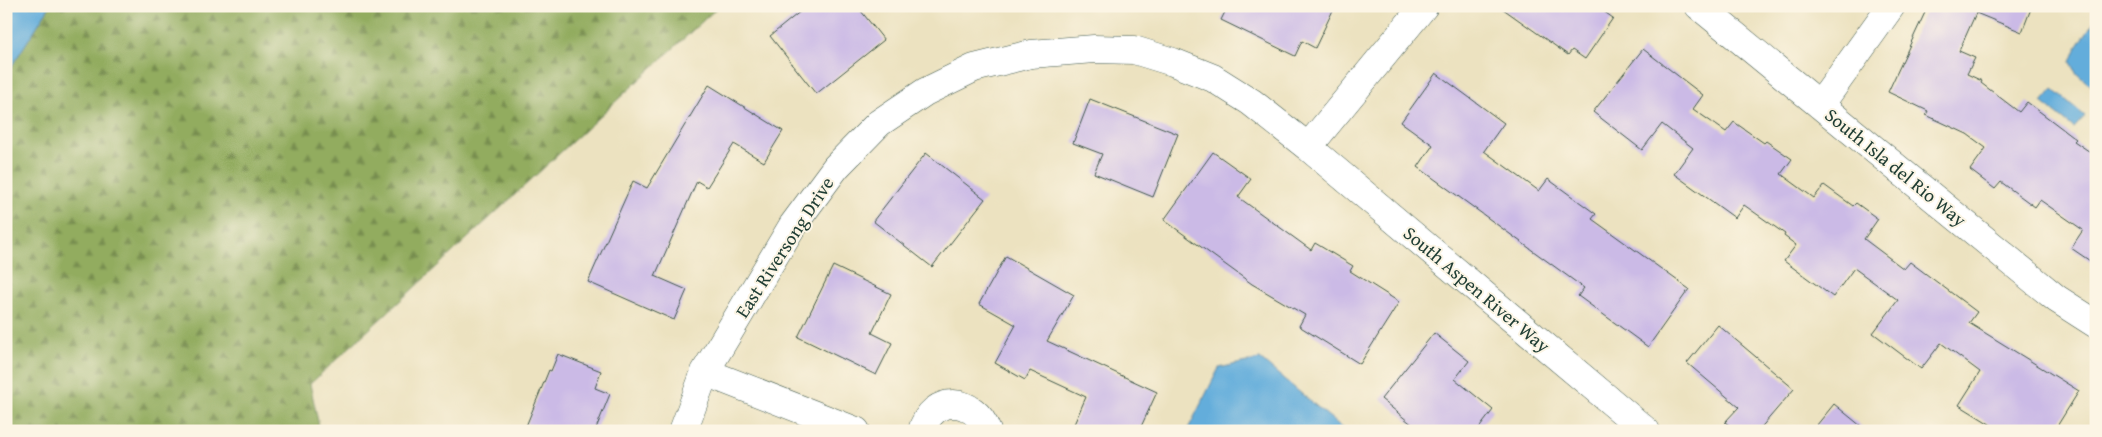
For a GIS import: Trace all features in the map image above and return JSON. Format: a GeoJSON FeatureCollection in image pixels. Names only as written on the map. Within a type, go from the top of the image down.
{"type":"FeatureCollection","features":[{"type":"Feature","properties":{"kind":"street"},"geometry":{"type":"LineString","coordinates":[[1308,146],[1424,6]]}},
{"type":"Feature","properties":{"kind":"street","name":"South Isla del Rio Way"},"geometry":{"type":"LineString","coordinates":[[1699,6],[2057,299],[2096,324]]}},
{"type":"Feature","properties":{"kind":"street"},"geometry":{"type":"LineString","coordinates":[[1820,105],[1891,6]]}},
{"type":"Feature","properties":{"kind":"street","name":"East Riversong Drive"},"geometry":{"type":"LineString","coordinates":[[683,431],[705,372],[793,225],[836,167],[879,123],[924,92],[974,68],[1031,54],[1094,49],[1134,50],[1174,62],[1212,78],[1251,102],[1308,146]]}},
{"type":"Feature","properties":{"kind":"street","name":"South Aspen River Way"},"geometry":{"type":"LineString","coordinates":[[1308,146],[1646,431]]}},
{"type":"Feature","properties":{"kind":"street"},"geometry":{"type":"LineString","coordinates":[[705,372],[856,431]]}},
{"type":"Feature","properties":{"kind":"street"},"geometry":{"type":"LineString","coordinates":[[922,431],[924,423],[936,410],[947,405],[959,404],[975,411],[983,420],[987,431]]}},
{"type":"Feature","properties":{"kind":"green space"},"geometry":{"type":"Polygon","coordinates":[[[50,6],[719,6],[310,384],[320,431],[6,431],[6,75],[50,6]]]}},
{"type":"Feature","properties":{"kind":"water"},"geometry":{"type":"Polygon","coordinates":[[[6,6],[50,6],[6,75],[6,6]]]}},
{"type":"Feature","properties":{"kind":"water"},"geometry":{"type":"Polygon","coordinates":[[[2096,18],[2096,90],[2077,74],[2071,62],[2076,49],[2096,18]]]}},
{"type":"Feature","properties":{"kind":"water"},"geometry":{"type":"Polygon","coordinates":[[[2053,89],[2085,116],[2074,128],[2042,102],[2053,89]]]}},
{"type":"Feature","properties":{"kind":"water"},"geometry":{"type":"Polygon","coordinates":[[[1260,359],[1346,431],[1187,431],[1219,368],[1260,359]]]}},
{"type":"Feature","properties":{"kind":"building"},"geometry":{"type":"Polygon","coordinates":[[[807,6],[857,6],[884,40],[816,94],[770,36],[807,6]]]}},
{"type":"Feature","properties":{"kind":"building"},"geometry":{"type":"Polygon","coordinates":[[[1228,6],[1335,6],[1315,48],[1302,41],[1295,56],[1221,20],[1228,6]]]}},
{"type":"Feature","properties":{"kind":"building"},"geometry":{"type":"Polygon","coordinates":[[[1499,6],[1596,6],[1613,18],[1585,59],[1572,50],[1568,55],[1499,6]]]}},
{"type":"Feature","properties":{"kind":"building"},"geometry":{"type":"Polygon","coordinates":[[[1928,6],[2032,6],[2022,32],[1976,13],[1959,51],[1975,58],[1967,74],[1982,81],[1981,83],[2019,112],[2027,102],[2076,139],[2074,141],[2096,156],[2096,265],[2071,248],[2083,230],[2040,200],[2035,207],[2001,182],[1995,189],[1970,170],[1986,148],[1967,134],[1926,115],[1928,111],[1888,92],[1928,6]]]}},
{"type":"Feature","properties":{"kind":"building"},"geometry":{"type":"Polygon","coordinates":[[[1643,49],[1703,95],[1693,109],[1726,132],[1734,122],[1764,143],[1766,141],[1792,159],[1781,174],[1814,198],[1824,185],[1853,206],[1856,203],[1878,219],[1864,239],[1904,269],[1910,262],[1977,312],[1969,323],[2079,391],[2054,431],[2001,431],[1959,405],[1980,372],[1941,343],[1921,369],[1873,333],[1898,300],[1854,268],[1833,297],[1784,261],[1796,245],[1784,236],[1785,234],[1744,205],[1735,218],[1674,174],[1693,148],[1662,124],[1642,150],[1593,112],[1643,49]]]}},
{"type":"Feature","properties":{"kind":"building"},"geometry":{"type":"Polygon","coordinates":[[[1436,73],[1504,123],[1484,151],[1539,191],[1548,179],[1596,214],[1592,219],[1689,289],[1648,347],[1578,296],[1584,288],[1418,167],[1433,145],[1401,122],[1436,73]]]}},
{"type":"Feature","properties":{"kind":"building"},"geometry":{"type":"Polygon","coordinates":[[[709,85],[783,131],[764,162],[734,144],[707,187],[697,181],[655,276],[687,290],[674,320],[588,282],[633,181],[647,188],[709,85]]]}},
{"type":"Feature","properties":{"kind":"building"},"geometry":{"type":"Polygon","coordinates":[[[1090,99],[1178,134],[1153,197],[1094,173],[1102,154],[1073,143],[1090,99]]]}},
{"type":"Feature","properties":{"kind":"building"},"geometry":{"type":"Polygon","coordinates":[[[1213,152],[1251,179],[1238,197],[1311,250],[1315,243],[1353,266],[1350,271],[1399,302],[1360,364],[1299,326],[1305,315],[1252,284],[1164,220],[1213,152]]]}},
{"type":"Feature","properties":{"kind":"building"},"geometry":{"type":"Polygon","coordinates":[[[926,153],[985,199],[932,267],[873,221],[926,153]]]}},
{"type":"Feature","properties":{"kind":"building"},"geometry":{"type":"Polygon","coordinates":[[[1006,256],[1074,295],[1047,341],[1157,392],[1139,431],[1071,431],[1086,397],[1030,371],[1025,380],[995,363],[1016,325],[979,304],[1006,256]]]}},
{"type":"Feature","properties":{"kind":"building"},"geometry":{"type":"Polygon","coordinates":[[[833,266],[891,294],[872,333],[892,343],[876,375],[798,337],[833,266]]]}},
{"type":"Feature","properties":{"kind":"building"},"geometry":{"type":"Polygon","coordinates":[[[1718,325],[1794,389],[1758,431],[1736,431],[1725,422],[1739,407],[1687,363],[1718,325]]]}},
{"type":"Feature","properties":{"kind":"building"},"geometry":{"type":"Polygon","coordinates":[[[1434,333],[1469,361],[1455,379],[1493,410],[1477,431],[1420,431],[1381,399],[1434,333]]]}},
{"type":"Feature","properties":{"kind":"building"},"geometry":{"type":"Polygon","coordinates":[[[558,354],[601,371],[595,388],[610,394],[595,431],[524,431],[549,370],[551,371],[558,354]]]}},
{"type":"Feature","properties":{"kind":"building"},"geometry":{"type":"Polygon","coordinates":[[[1834,404],[1867,431],[1812,431],[1834,404]]]}}]}
